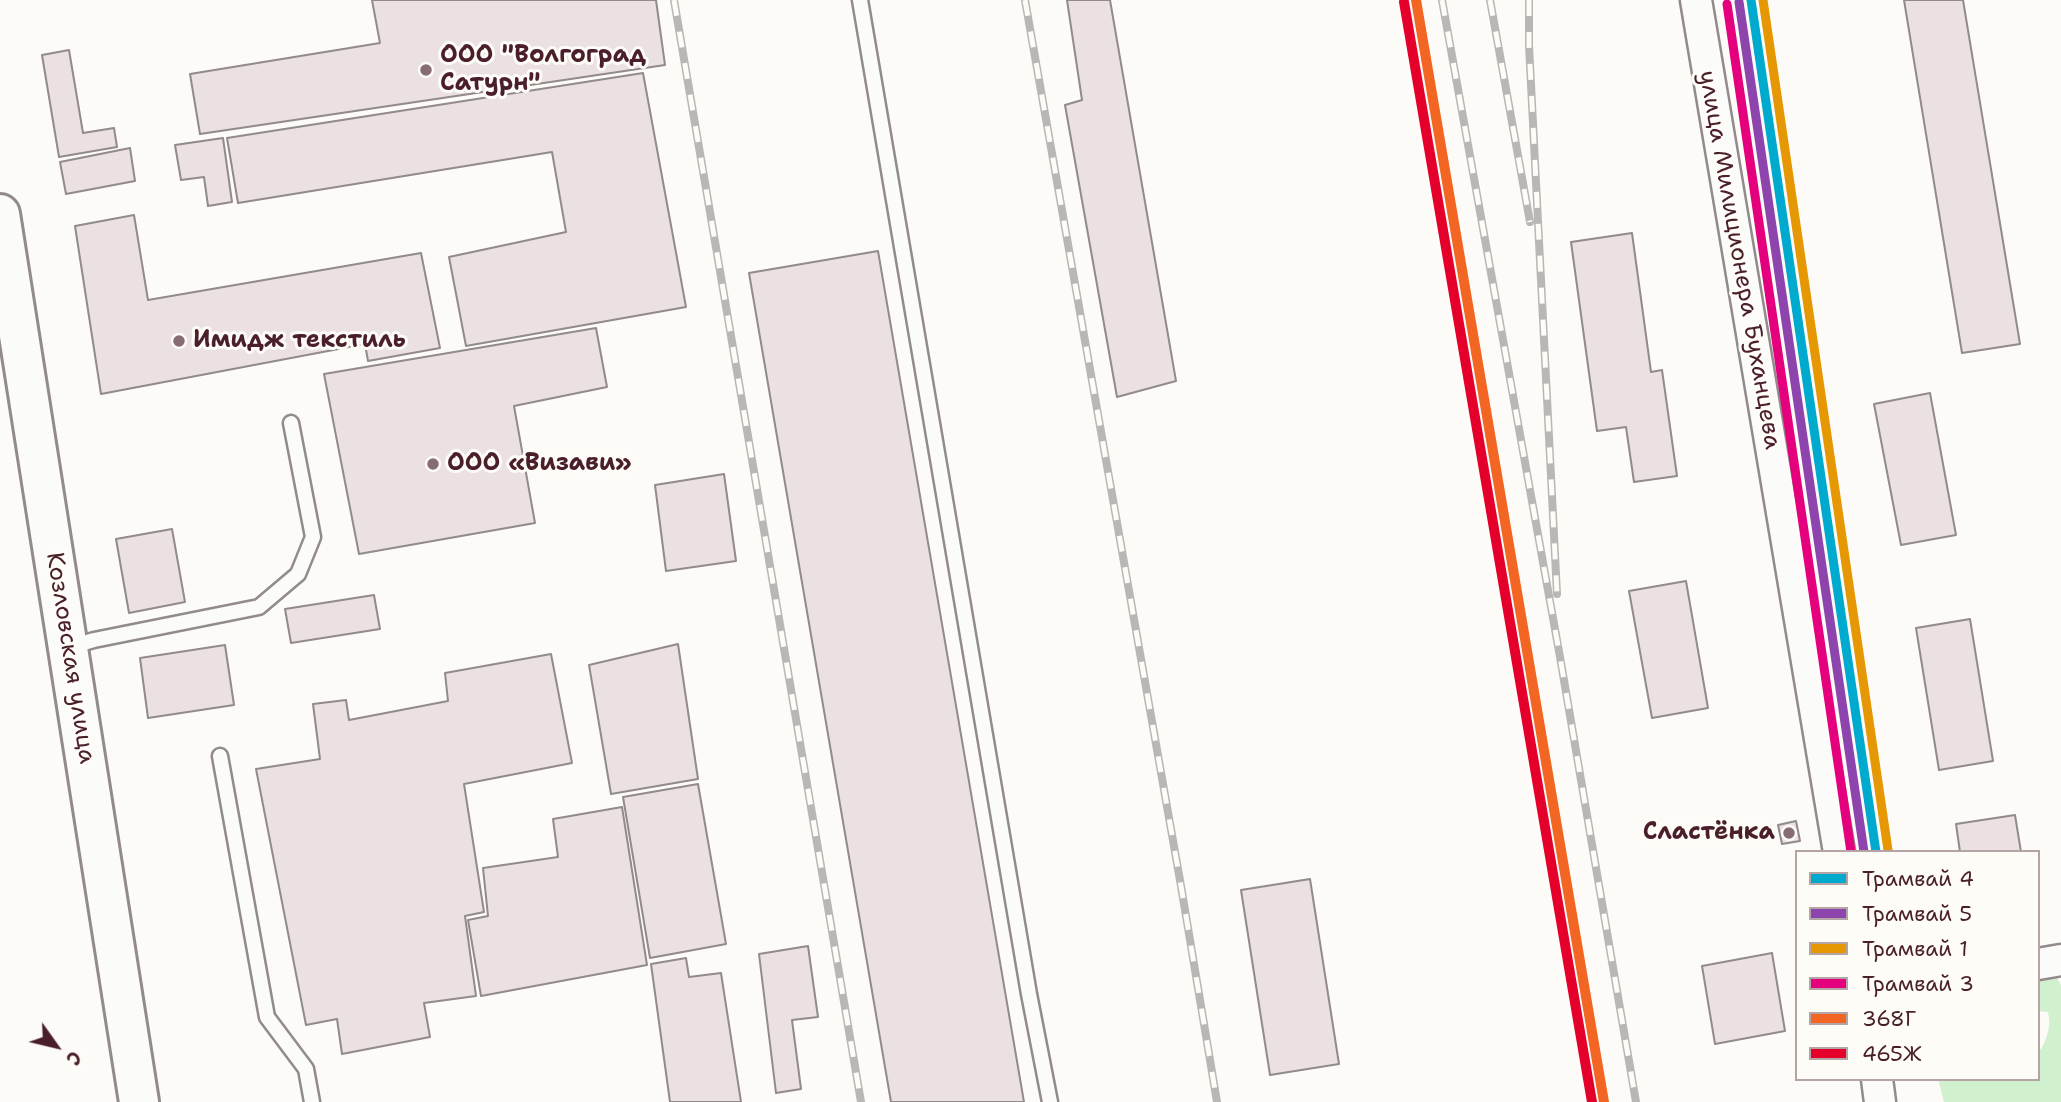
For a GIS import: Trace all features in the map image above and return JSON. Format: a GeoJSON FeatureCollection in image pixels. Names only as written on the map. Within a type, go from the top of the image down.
{"type":"FeatureCollection","features":[{"type":"Feature","properties":{"kind":"street","name":"улица Милиционера Буханцева"},"geometry":{"type":"LineString","coordinates":[[1696,0],[1839,850]]}},
{"type":"Feature","properties":{"kind":"street","name":"Козловская улица"},"geometry":{"type":"LineString","coordinates":[[0,214],[139,1102]]}},
{"type":"Feature","properties":{"kind":"street"},"geometry":{"type":"LineString","coordinates":[[2040,964],[2061,960]]}},
{"type":"Feature","properties":{"kind":"street"},"geometry":{"type":"LineString","coordinates":[[1877,1081],[1880,1102]]}},
{"type":"Feature","properties":{"kind":"lane"},"geometry":{"type":"LineString","coordinates":[[860,0],[1024,967],[1050,1102]]}},
{"type":"Feature","properties":{"kind":"lane"},"geometry":{"type":"LineString","coordinates":[[68,648],[94,640],[259,607],[298,573],[313,537],[291,423]]}},
{"type":"Feature","properties":{"kind":"lane"},"geometry":{"type":"LineString","coordinates":[[220,756],[267,1017],[306,1069],[312,1102]]}},
{"type":"Feature","properties":{"kind":"green space"},"geometry":{"type":"Polygon","coordinates":[[[2050,966],[2061,985],[2061,1102],[1944,1102],[1939,1081],[2040,1081],[2040,1049],[2049,1022],[2048,1012],[2040,1011],[2040,970],[2050,966]]]}},
{"type":"Feature","properties":{"kind":"building","name":"ООО \"Волгоград Сатурн\""},"geometry":{"type":"Polygon","coordinates":[[[372,0],[656,0],[665,65],[200,134],[190,74],[380,43],[372,0]]]}},
{"type":"Feature","properties":{"kind":"building"},"geometry":{"type":"Polygon","coordinates":[[[1067,0],[1110,0],[1176,381],[1117,397],[1065,105],[1082,100],[1067,0]]]}},
{"type":"Feature","properties":{"kind":"building"},"geometry":{"type":"Polygon","coordinates":[[[1904,0],[1963,0],[2020,344],[1962,353],[1904,0]]]}},
{"type":"Feature","properties":{"kind":"building"},"geometry":{"type":"Polygon","coordinates":[[[69,50],[83,133],[114,128],[117,147],[59,157],[42,55],[69,50]]]}},
{"type":"Feature","properties":{"kind":"building"},"geometry":{"type":"Polygon","coordinates":[[[643,73],[686,307],[466,346],[449,257],[566,232],[552,152],[238,203],[227,138],[643,73]]]}},
{"type":"Feature","properties":{"kind":"building"},"geometry":{"type":"Polygon","coordinates":[[[223,138],[232,202],[208,206],[204,177],[181,180],[175,145],[223,138]]]}},
{"type":"Feature","properties":{"kind":"building"},"geometry":{"type":"Polygon","coordinates":[[[130,148],[135,181],[66,194],[60,162],[130,148]]]}},
{"type":"Feature","properties":{"kind":"building"},"geometry":{"type":"Polygon","coordinates":[[[134,215],[148,300],[421,253],[440,348],[368,361],[365,344],[101,394],[75,226],[134,215]]]}},
{"type":"Feature","properties":{"kind":"building"},"geometry":{"type":"Polygon","coordinates":[[[1632,233],[1651,372],[1662,370],[1677,476],[1634,482],[1626,427],[1597,431],[1571,242],[1632,233]]]}},
{"type":"Feature","properties":{"kind":"building"},"geometry":{"type":"Polygon","coordinates":[[[878,251],[1024,1102],[891,1102],[749,273],[878,251]]]}},
{"type":"Feature","properties":{"kind":"building","name":"ООО «Визави»"},"geometry":{"type":"Polygon","coordinates":[[[596,328],[607,387],[514,406],[535,523],[359,554],[324,374],[596,328]]]}},
{"type":"Feature","properties":{"kind":"building"},"geometry":{"type":"Polygon","coordinates":[[[1930,393],[1956,535],[1901,545],[1874,404],[1930,393]]]}},
{"type":"Feature","properties":{"kind":"building"},"geometry":{"type":"Polygon","coordinates":[[[724,474],[736,561],[666,571],[655,485],[724,474]]]}},
{"type":"Feature","properties":{"kind":"building"},"geometry":{"type":"Polygon","coordinates":[[[172,529],[185,602],[129,613],[116,539],[172,529]]]}},
{"type":"Feature","properties":{"kind":"building"},"geometry":{"type":"Polygon","coordinates":[[[1686,581],[1708,708],[1652,718],[1629,591],[1686,581]]]}},
{"type":"Feature","properties":{"kind":"building"},"geometry":{"type":"Polygon","coordinates":[[[374,595],[380,629],[291,643],[285,609],[374,595]]]}},
{"type":"Feature","properties":{"kind":"building"},"geometry":{"type":"Polygon","coordinates":[[[1970,619],[1993,761],[1939,770],[1916,628],[1970,619]]]}},
{"type":"Feature","properties":{"kind":"building"},"geometry":{"type":"Polygon","coordinates":[[[678,644],[698,779],[611,794],[589,665],[678,644]]]}},
{"type":"Feature","properties":{"kind":"building"},"geometry":{"type":"Polygon","coordinates":[[[225,645],[234,705],[148,718],[140,658],[225,645]]]}},
{"type":"Feature","properties":{"kind":"building"},"geometry":{"type":"Polygon","coordinates":[[[551,654],[572,763],[464,784],[484,912],[465,916],[476,996],[424,1003],[430,1037],[342,1054],[337,1019],[306,1025],[256,769],[320,759],[313,704],[346,700],[349,720],[448,701],[445,673],[551,654]]]}},
{"type":"Feature","properties":{"kind":"building"},"geometry":{"type":"Polygon","coordinates":[[[698,784],[726,944],[650,958],[623,797],[698,784]]]}},
{"type":"Feature","properties":{"kind":"building"},"geometry":{"type":"Polygon","coordinates":[[[622,807],[647,965],[481,996],[468,920],[488,916],[483,868],[558,857],[553,819],[622,807]]]}},
{"type":"Feature","properties":{"kind":"building"},"geometry":{"type":"Polygon","coordinates":[[[2015,815],[2021,850],[1960,850],[1956,824],[2015,815]]]}},
{"type":"Feature","properties":{"kind":"building","name":"Сластёнка"},"geometry":{"type":"Polygon","coordinates":[[[1796,821],[1800,841],[1782,844],[1778,825],[1796,821]]]}},
{"type":"Feature","properties":{"kind":"building"},"geometry":{"type":"Polygon","coordinates":[[[1310,879],[1339,1064],[1270,1075],[1241,890],[1310,879]]]}},
{"type":"Feature","properties":{"kind":"building"},"geometry":{"type":"Polygon","coordinates":[[[808,946],[818,1017],[792,1020],[801,1089],[776,1093],[759,954],[808,946]]]}},
{"type":"Feature","properties":{"kind":"building"},"geometry":{"type":"Polygon","coordinates":[[[1772,953],[1785,1031],[1715,1044],[1702,966],[1772,953]]]}},
{"type":"Feature","properties":{"kind":"building"},"geometry":{"type":"Polygon","coordinates":[[[686,958],[689,977],[721,973],[741,1102],[670,1102],[651,964],[686,958]]]}},
{"type":"Feature","properties":{"kind":"railway"},"geometry":{"type":"LineString","coordinates":[[674,0],[861,1102]]}},
{"type":"Feature","properties":{"kind":"railway"},"geometry":{"type":"LineString","coordinates":[[1025,0],[1217,1102]]}},
{"type":"Feature","properties":{"kind":"railway"},"geometry":{"type":"LineString","coordinates":[[1442,0],[1560,657],[1636,1102]]}},
{"type":"Feature","properties":{"kind":"railway"},"geometry":{"type":"LineString","coordinates":[[1490,0],[1530,222]]}},
{"type":"Feature","properties":{"kind":"railway"},"geometry":{"type":"LineString","coordinates":[[1529,0],[1529,45],[1557,594]]}},
{"type":"Feature","properties":{"kind":"tram line","name":"4"},"geometry":{"type":"LineString","coordinates":[[1751,0],[1876,850]]}},
{"type":"Feature","properties":{"kind":"tram line","name":"1"},"geometry":{"type":"LineString","coordinates":[[1763,0],[1888,850]]}},
{"type":"Feature","properties":{"kind":"tram line","name":"5"},"geometry":{"type":"LineString","coordinates":[[1739,2],[1864,850]]}},
{"type":"Feature","properties":{"kind":"tram line","name":"3"},"geometry":{"type":"LineString","coordinates":[[1727,4],[1851,850]]}},
{"type":"Feature","properties":{"kind":"transit line","name":"368Г"},"geometry":{"type":"LineString","coordinates":[[1416,0],[1604,1102]]}},
{"type":"Feature","properties":{"kind":"transit line","name":"465Ж"},"geometry":{"type":"LineString","coordinates":[[1404,2],[1592,1102]]}},
{"type":"Feature","properties":{"kind":"place","name":"ООО \"Волгоград Сатурн\""},"geometry":{"type":"Point","coordinates":[426,70]}},
{"type":"Feature","properties":{"kind":"place","name":"Имидж текстиль"},"geometry":{"type":"Point","coordinates":[179,341]}},
{"type":"Feature","properties":{"kind":"place","name":"ООО «Визави»"},"geometry":{"type":"Point","coordinates":[433,464]}},
{"type":"Feature","properties":{"kind":"place","name":"Сластёнка"},"geometry":{"type":"Point","coordinates":[1789,833]}}]}
